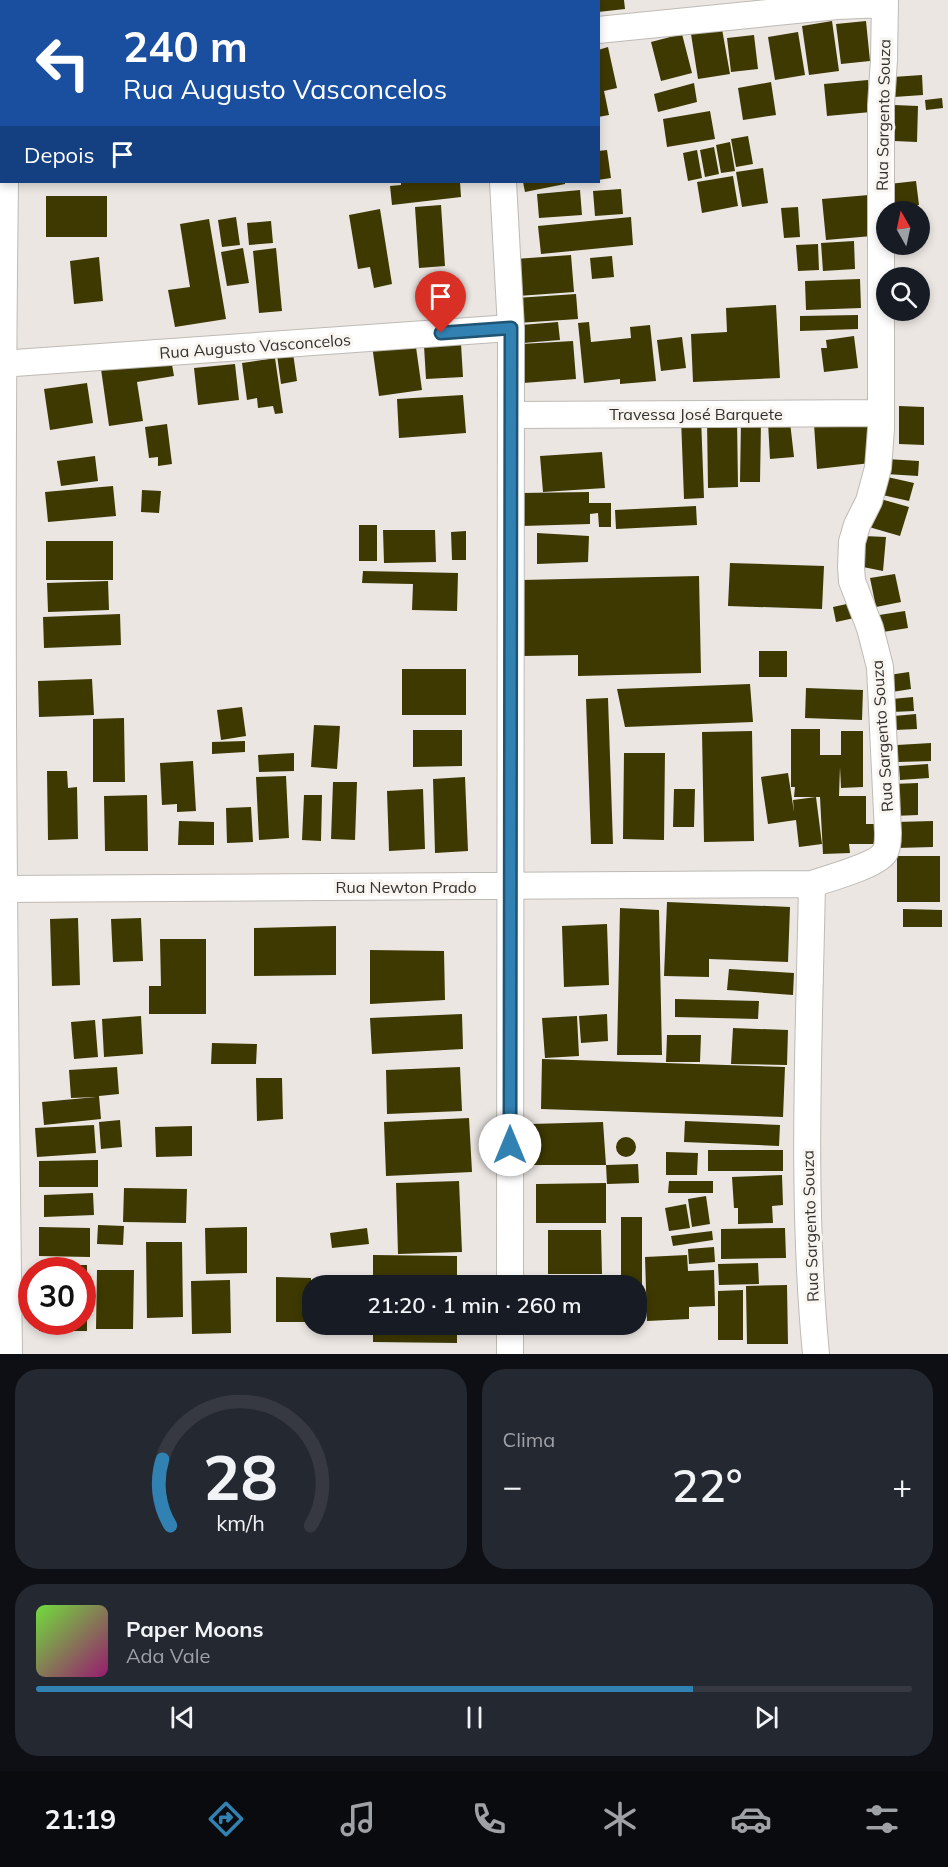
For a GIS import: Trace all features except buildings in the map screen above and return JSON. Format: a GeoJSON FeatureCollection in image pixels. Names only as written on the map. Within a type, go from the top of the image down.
{"type":"FeatureCollection","features":[{"type":"Feature","properties":{"kind":"street","name":"Rua Sargento Souza"},"geometry":{"type":"LineString","coordinates":[[600,30],[885,2],[881,105],[881,429],[878,468],[869,501],[857,525],[852,542],[851,567],[852,581],[870,628],[880,667],[888,833],[887,849],[884,855],[872,863],[812,884],[807,1232],[816,1354]]}},
{"type":"Feature","properties":{"kind":"street"},"geometry":{"type":"LineString","coordinates":[[5,183],[0,364],[1,889],[9,1354]]}},
{"type":"Feature","properties":{"kind":"street"},"geometry":{"type":"LineString","coordinates":[[503,183],[511,328],[510,1275]]}},
{"type":"Feature","properties":{"kind":"street","name":"Rua Augusto Vasconcelos"},"geometry":{"type":"LineString","coordinates":[[0,364],[511,328]]}},
{"type":"Feature","properties":{"kind":"street","name":"Travessa José Barquete"},"geometry":{"type":"LineString","coordinates":[[511,415],[881,413]]}},
{"type":"Feature","properties":{"kind":"street","name":"Rua Newton Prado"},"geometry":{"type":"LineString","coordinates":[[1,889],[812,884]]}},
{"type":"Feature","properties":{"kind":"street"},"geometry":{"type":"LineString","coordinates":[[510,1335],[510,1354]]}},
{"type":"Feature","properties":{"kind":"route"},"geometry":{"type":"LineString","coordinates":[[441,333],[511,328],[510,1145]]}}]}
